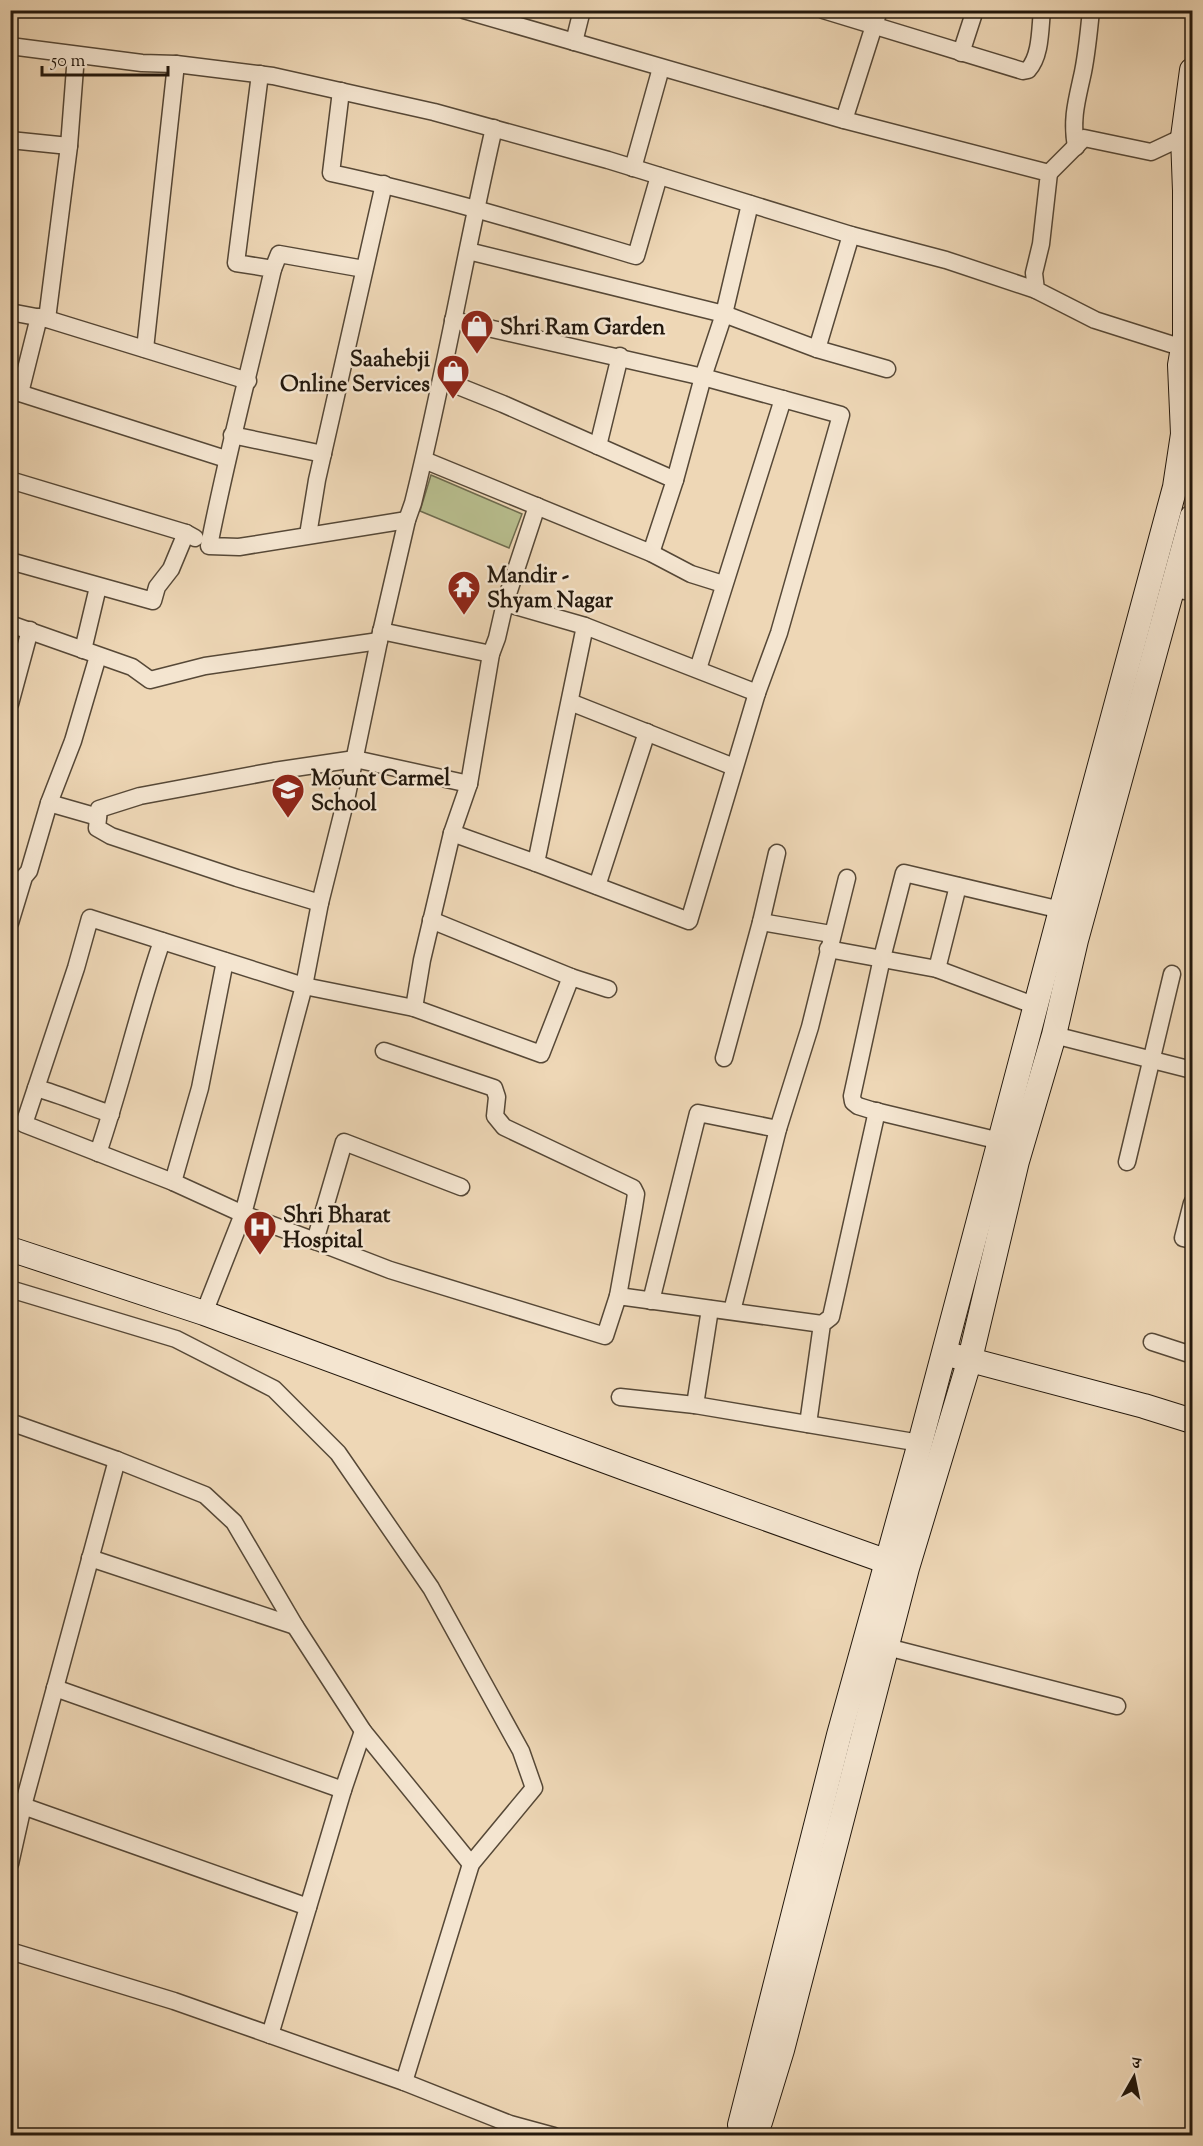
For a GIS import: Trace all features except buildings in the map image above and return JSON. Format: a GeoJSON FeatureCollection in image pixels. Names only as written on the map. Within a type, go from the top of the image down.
{"type":"FeatureCollection","features":[{"type":"Feature","properties":{"kind":"street"},"geometry":{"type":"LineString","coordinates":[[464,10],[844,120],[1050,173]]}},
{"type":"Feature","properties":{"kind":"street"},"geometry":{"type":"LineString","coordinates":[[574,42],[582,10]]}},
{"type":"Feature","properties":{"kind":"street"},"geometry":{"type":"LineString","coordinates":[[823,10],[877,19],[961,53],[1023,71],[1028,70],[1034,59],[1040,37],[1042,10]]}},
{"type":"Feature","properties":{"kind":"street"},"geometry":{"type":"LineString","coordinates":[[961,53],[975,10]]}},
{"type":"Feature","properties":{"kind":"street"},"geometry":{"type":"LineString","coordinates":[[1076,147],[1072,126],[1074,106],[1083,71],[1092,10]]}},
{"type":"Feature","properties":{"kind":"street"},"geometry":{"type":"LineString","coordinates":[[844,120],[877,19]]}},
{"type":"Feature","properties":{"kind":"street"},"geometry":{"type":"LineString","coordinates":[[10,46],[260,75],[434,112],[633,168],[851,235],[946,260],[1036,290],[1095,320],[1187,344]]}},
{"type":"Feature","properties":{"kind":"street"},"geometry":{"type":"LineString","coordinates":[[76,55],[69,146],[43,318],[15,392],[226,459]]}},
{"type":"Feature","properties":{"kind":"street"},"geometry":{"type":"LineString","coordinates":[[145,349],[176,64]]}},
{"type":"Feature","properties":{"kind":"street"},"geometry":{"type":"LineString","coordinates":[[633,168],[661,68]]}},
{"type":"Feature","properties":{"kind":"street"},"geometry":{"type":"LineString","coordinates":[[751,2130],[782,2050],[887,1647],[897,1565],[920,1443],[1175,487],[1186,465],[1180,365],[1187,344],[1188,139],[1192,70]]}},
{"type":"Feature","properties":{"kind":"street"},"geometry":{"type":"LineString","coordinates":[[260,75],[236,263],[273,269]]}},
{"type":"Feature","properties":{"kind":"street"},"geometry":{"type":"LineString","coordinates":[[341,91],[331,173],[384,184],[475,208],[636,256],[659,176]]}},
{"type":"Feature","properties":{"kind":"street"},"geometry":{"type":"LineString","coordinates":[[204,1313],[243,1214],[304,986],[320,903],[355,759],[406,519],[414,503],[443,380],[475,208],[494,128]]}},
{"type":"Feature","properties":{"kind":"street"},"geometry":{"type":"LineString","coordinates":[[1036,290],[1034,273],[1041,244],[1050,173],[1084,138],[1150,152],[1188,139]]}},
{"type":"Feature","properties":{"kind":"street"},"geometry":{"type":"LineString","coordinates":[[10,140],[69,146]]}},
{"type":"Feature","properties":{"kind":"street"},"geometry":{"type":"LineString","coordinates":[[308,535],[323,454],[384,184]]}},
{"type":"Feature","properties":{"kind":"street"},"geometry":{"type":"LineString","coordinates":[[651,553],[724,314],[750,204]]}},
{"type":"Feature","properties":{"kind":"street"},"geometry":{"type":"LineString","coordinates":[[817,349],[851,235]]}},
{"type":"Feature","properties":{"kind":"street"},"geometry":{"type":"LineString","coordinates":[[468,251],[724,314],[817,349],[887,369]]}},
{"type":"Feature","properties":{"kind":"street"},"geometry":{"type":"LineString","coordinates":[[209,546],[226,459],[248,381],[273,269],[279,254],[364,269]]}},
{"type":"Feature","properties":{"kind":"street"},"geometry":{"type":"LineString","coordinates":[[10,312],[43,318],[248,381]]}},
{"type":"Feature","properties":{"kind":"street"},"geometry":{"type":"LineString","coordinates":[[452,833],[689,921],[757,693],[779,633],[841,415],[703,377],[453,320]]}},
{"type":"Feature","properties":{"kind":"street"},"geometry":{"type":"LineString","coordinates":[[598,446],[620,357]]}},
{"type":"Feature","properties":{"kind":"street"},"geometry":{"type":"LineString","coordinates":[[443,380],[675,480]]}},
{"type":"Feature","properties":{"kind":"street"},"geometry":{"type":"LineString","coordinates":[[698,669],[783,399]]}},
{"type":"Feature","properties":{"kind":"street"},"geometry":{"type":"LineString","coordinates":[[232,435],[323,454]]}},
{"type":"Feature","properties":{"kind":"street"},"geometry":{"type":"LineString","coordinates":[[424,460],[651,553],[691,574],[723,584]]}},
{"type":"Feature","properties":{"kind":"street"},"geometry":{"type":"LineString","coordinates":[[10,480],[186,533],[209,546],[239,547],[406,519]]}},
{"type":"Feature","properties":{"kind":"street"},"geometry":{"type":"LineString","coordinates":[[414,1008],[431,920],[452,833],[469,784],[491,654],[537,506]]}},
{"type":"Feature","properties":{"kind":"street"},"geometry":{"type":"LineString","coordinates":[[751,2130],[839,1735],[970,1359],[1017,1161],[1054,1035],[1076,940],[1183,591],[1192,517]]}},
{"type":"Feature","properties":{"kind":"street"},"geometry":{"type":"LineString","coordinates":[[10,561],[153,601],[157,587],[171,569],[186,533]]}},
{"type":"Feature","properties":{"kind":"street"},"geometry":{"type":"LineString","coordinates":[[10,923],[17,874],[29,871],[49,802],[73,741],[90,653],[98,587]]}},
{"type":"Feature","properties":{"kind":"street"},"geometry":{"type":"LineString","coordinates":[[505,603],[585,626],[757,693]]}},
{"type":"Feature","properties":{"kind":"street"},"geometry":{"type":"LineString","coordinates":[[10,624],[132,667],[150,680],[205,666],[380,636],[491,654]]}},
{"type":"Feature","properties":{"kind":"street"},"geometry":{"type":"LineString","coordinates":[[536,863],[585,626]]}},
{"type":"Feature","properties":{"kind":"street"},"geometry":{"type":"LineString","coordinates":[[10,704],[30,630]]}},
{"type":"Feature","properties":{"kind":"street"},"geometry":{"type":"LineString","coordinates":[[570,702],[734,767]]}},
{"type":"Feature","properties":{"kind":"street"},"geometry":{"type":"LineString","coordinates":[[597,886],[647,732]]}},
{"type":"Feature","properties":{"kind":"street"},"geometry":{"type":"LineString","coordinates":[[320,903],[111,836],[97,828],[99,809],[140,796],[274,771],[355,759],[469,784]]}},
{"type":"Feature","properties":{"kind":"street"},"geometry":{"type":"LineString","coordinates":[[49,802],[98,817]]}},
{"type":"Feature","properties":{"kind":"street"},"geometry":{"type":"LineString","coordinates":[[724,1058],[762,922],[777,853]]}},
{"type":"Feature","properties":{"kind":"street"},"geometry":{"type":"LineString","coordinates":[[1000,1142],[858,1106],[853,1102],[852,1096],[882,958],[904,873],[1061,909]]}},
{"type":"Feature","properties":{"kind":"street"},"geometry":{"type":"LineString","coordinates":[[732,1311],[778,1129],[810,1027],[847,878]]}},
{"type":"Feature","properties":{"kind":"street"},"geometry":{"type":"LineString","coordinates":[[937,969],[958,886]]}},
{"type":"Feature","properties":{"kind":"street"},"geometry":{"type":"LineString","coordinates":[[384,1051],[494,1088],[497,1097],[495,1116],[504,1127],[633,1188],[636,1194],[618,1296],[605,1336],[390,1270],[243,1214],[173,1182],[24,1124],[76,968],[90,918],[304,986],[414,1008],[541,1054],[571,977]]}},
{"type":"Feature","properties":{"kind":"street"},"geometry":{"type":"LineString","coordinates":[[431,920],[571,977],[608,989]]}},
{"type":"Feature","properties":{"kind":"street"},"geometry":{"type":"LineString","coordinates":[[762,922],[882,958],[937,969],[1036,1006]]}},
{"type":"Feature","properties":{"kind":"street"},"geometry":{"type":"LineString","coordinates":[[98,1153],[142,999],[162,941]]}},
{"type":"Feature","properties":{"kind":"street"},"geometry":{"type":"LineString","coordinates":[[173,1182],[200,1088],[225,961]]}},
{"type":"Feature","properties":{"kind":"street"},"geometry":{"type":"LineString","coordinates":[[1127,1162],[1172,974]]}},
{"type":"Feature","properties":{"kind":"street"},"geometry":{"type":"LineString","coordinates":[[1054,1035],[1192,1070]]}},
{"type":"Feature","properties":{"kind":"street"},"geometry":{"type":"LineString","coordinates":[[36,1088],[63,1095],[88,1107],[111,1114]]}},
{"type":"Feature","properties":{"kind":"street"},"geometry":{"type":"LineString","coordinates":[[808,1424],[822,1324],[831,1317],[877,1111]]}},
{"type":"Feature","properties":{"kind":"street"},"geometry":{"type":"LineString","coordinates":[[651,1301],[698,1113],[778,1129]]}},
{"type":"Feature","properties":{"kind":"street"},"geometry":{"type":"LineString","coordinates":[[315,1240],[344,1142],[461,1187]]}},
{"type":"Feature","properties":{"kind":"street"},"geometry":{"type":"LineString","coordinates":[[1192,1203],[1183,1238],[1192,1240]]}},
{"type":"Feature","properties":{"kind":"street"},"geometry":{"type":"LineString","coordinates":[[10,1249],[204,1313],[619,1466],[897,1565]]}},
{"type":"Feature","properties":{"kind":"street"},"geometry":{"type":"LineString","coordinates":[[10,1289],[176,1339],[274,1389],[338,1453],[431,1588],[521,1751],[534,1788],[471,1864],[404,2082]]}},
{"type":"Feature","properties":{"kind":"street"},"geometry":{"type":"LineString","coordinates":[[618,1296],[822,1324]]}},
{"type":"Feature","properties":{"kind":"street"},"geometry":{"type":"LineString","coordinates":[[695,1405],[710,1309]]}},
{"type":"Feature","properties":{"kind":"street"},"geometry":{"type":"LineString","coordinates":[[1152,1342],[1192,1355]]}},
{"type":"Feature","properties":{"kind":"street"},"geometry":{"type":"LineString","coordinates":[[944,1354],[1133,1403],[1192,1421]]}},
{"type":"Feature","properties":{"kind":"street"},"geometry":{"type":"LineString","coordinates":[[620,1397],[695,1405],[920,1443]]}},
{"type":"Feature","properties":{"kind":"street"},"geometry":{"type":"LineString","coordinates":[[10,1422],[117,1460],[205,1495],[234,1522],[295,1626],[363,1731],[471,1864]]}},
{"type":"Feature","properties":{"kind":"street"},"geometry":{"type":"LineString","coordinates":[[10,1864],[23,1806],[117,1460]]}},
{"type":"Feature","properties":{"kind":"street"},"geometry":{"type":"LineString","coordinates":[[90,1558],[295,1626]]}},
{"type":"Feature","properties":{"kind":"street"},"geometry":{"type":"LineString","coordinates":[[887,1647],[1118,1706]]}},
{"type":"Feature","properties":{"kind":"street"},"geometry":{"type":"LineString","coordinates":[[55,1688],[343,1790]]}},
{"type":"Feature","properties":{"kind":"street"},"geometry":{"type":"LineString","coordinates":[[270,2035],[343,1790],[363,1731]]}},
{"type":"Feature","properties":{"kind":"street"},"geometry":{"type":"LineString","coordinates":[[23,1806],[308,1907]]}},
{"type":"Feature","properties":{"kind":"street"},"geometry":{"type":"LineString","coordinates":[[10,1951],[174,2001],[404,2082],[509,2130],[554,2136]]}},
{"type":"Feature","properties":{"kind":"green space"},"geometry":{"type":"Polygon","coordinates":[[[431,475],[522,514],[509,548],[420,511],[431,475]]]}},
{"type":"Feature","properties":{"kind":"place","name":"Shri Ram Garden"},"geometry":{"type":"Point","coordinates":[477,355]}},
{"type":"Feature","properties":{"kind":"place","name":"Saahebji Online Services"},"geometry":{"type":"Point","coordinates":[453,400]}},
{"type":"Feature","properties":{"kind":"place","name":"Mandir - Shyam Nagar"},"geometry":{"type":"Point","coordinates":[464,616]}},
{"type":"Feature","properties":{"kind":"place","name":"Mount Carmel School"},"geometry":{"type":"Point","coordinates":[288,819]}},
{"type":"Feature","properties":{"kind":"place","name":"Shri Bharat Hospital"},"geometry":{"type":"Point","coordinates":[260,1256]}}]}
